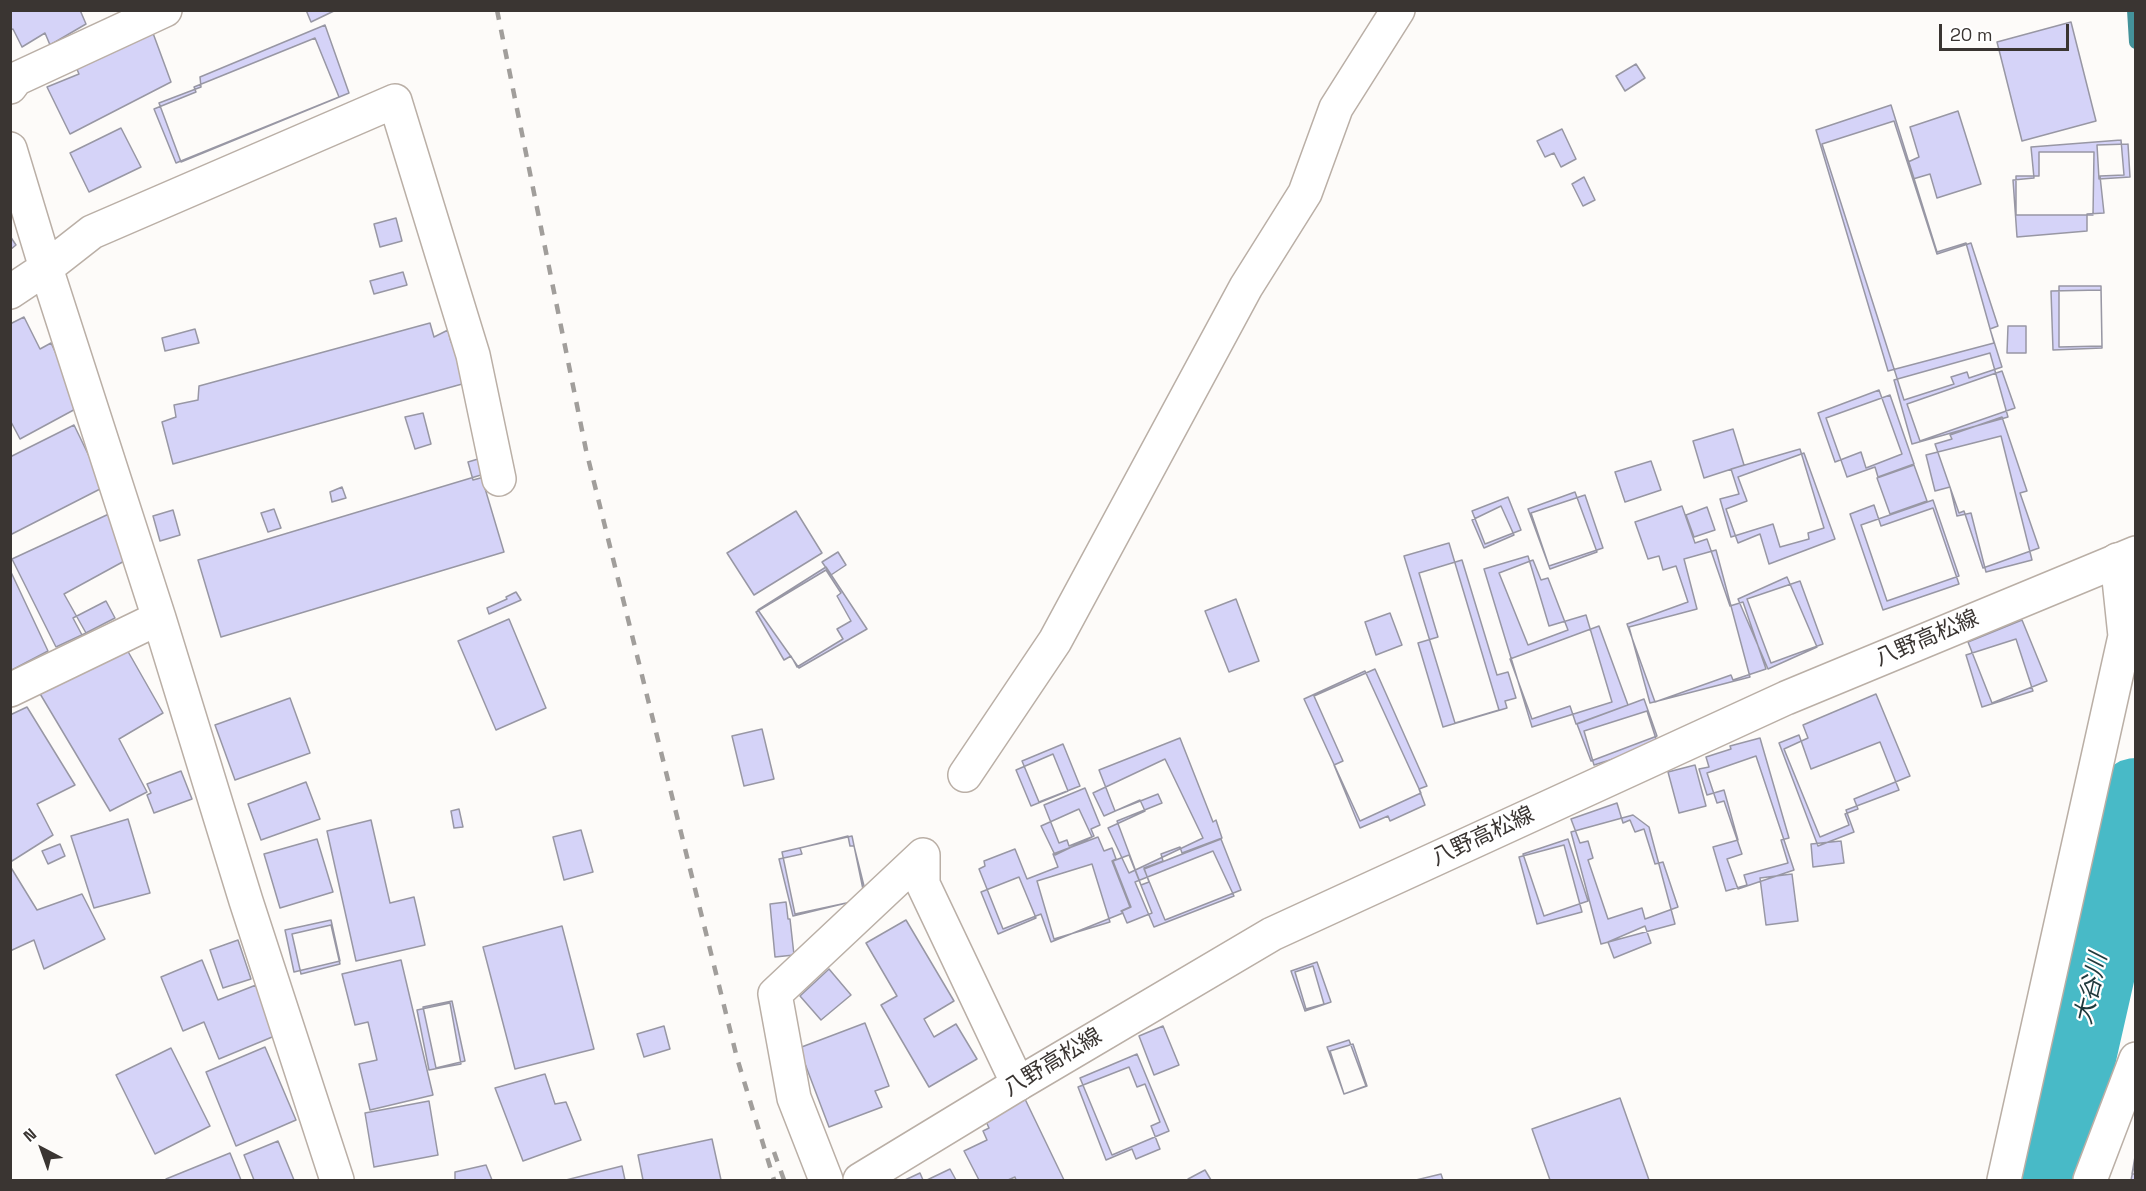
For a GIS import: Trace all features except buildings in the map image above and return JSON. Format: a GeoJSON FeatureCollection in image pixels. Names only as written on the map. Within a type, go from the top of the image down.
{"type":"FeatureCollection","features":[{"type":"Feature","properties":{"kind":"street"},"geometry":{"type":"LineString","coordinates":[[10,87],[16,79],[165,10]]}},
{"type":"Feature","properties":{"kind":"street"},"geometry":{"type":"LineString","coordinates":[[965,775],[1055,641],[1246,287],[1305,193],[1336,108],[1398,10]]}},
{"type":"Feature","properties":{"kind":"street"},"geometry":{"type":"LineString","coordinates":[[10,292],[46,268],[92,232],[395,101],[473,355],[499,479]]}},
{"type":"Feature","properties":{"kind":"street"},"geometry":{"type":"LineString","coordinates":[[13,165],[159,618],[246,901],[337,1180]]}},
{"type":"Feature","properties":{"kind":"street"},"geometry":{"type":"LineString","coordinates":[[2004,1180],[2125,636],[2126,556]]}},
{"type":"Feature","properties":{"kind":"street","name":"八野高松線"},"geometry":{"type":"LineString","coordinates":[[860,1180],[1017,1084],[1272,934],[1786,698],[2126,556]]}},
{"type":"Feature","properties":{"kind":"street"},"geometry":{"type":"LineString","coordinates":[[10,690],[159,618]]}},
{"type":"Feature","properties":{"kind":"street"},"geometry":{"type":"LineString","coordinates":[[826,1180],[794,1098],[775,994],[923,855],[923,884],[1017,1084]]}},
{"type":"Feature","properties":{"kind":"street"},"geometry":{"type":"LineString","coordinates":[[2090,1180],[2136,1059]]}},
{"type":"Feature","properties":{"kind":"waterway"},"geometry":{"type":"LineString","coordinates":[[2134,10],[2136,42]]}},
{"type":"Feature","properties":{"kind":"waterway","name":"大谷川"},"geometry":{"type":"LineString","coordinates":[[2049,1180],[2136,797]]}},
{"type":"Feature","properties":{"kind":"railway"},"geometry":{"type":"LineString","coordinates":[[497,10],[586,450],[737,1058],[774,1180]]}},
{"type":"Feature","properties":{"kind":"railway"},"geometry":{"type":"LineString","coordinates":[[774,1152],[784,1180]]}}]}
